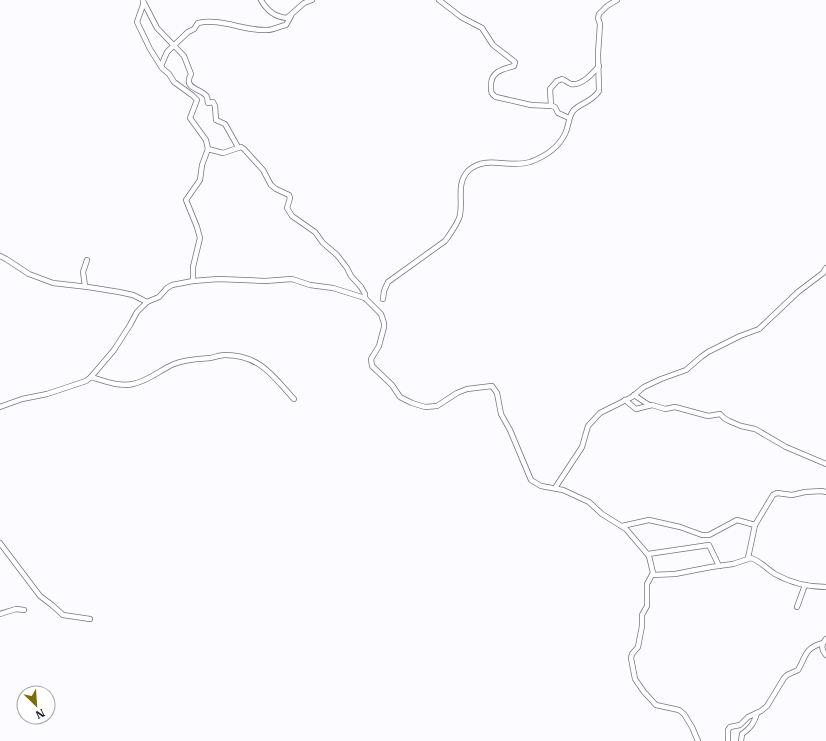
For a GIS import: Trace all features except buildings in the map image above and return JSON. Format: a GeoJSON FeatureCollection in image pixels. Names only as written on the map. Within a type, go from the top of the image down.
{"type":"FeatureCollection","features":[{"type":"Feature","properties":{"kind":"street"},"geometry":{"type":"LineString","coordinates":[[143,0],[157,28],[184,56],[191,72],[188,81],[189,83],[206,96],[207,102],[213,102],[216,120],[225,124],[238,147]]}},
{"type":"Feature","properties":{"kind":"street"},"geometry":{"type":"LineString","coordinates":[[143,0],[137,22],[150,49],[161,66],[174,82],[197,100],[190,118],[206,140],[208,149],[202,165],[200,180],[186,200],[200,238],[193,267],[193,281]]}},
{"type":"Feature","properties":{"kind":"street"},"geometry":{"type":"LineString","coordinates":[[261,0],[270,12],[278,17],[287,18],[291,16]]}},
{"type":"Feature","properties":{"kind":"street"},"geometry":{"type":"LineString","coordinates":[[161,66],[167,52],[188,32],[194,29],[198,23],[218,22],[268,30],[286,24],[300,6],[312,0]]}},
{"type":"Feature","properties":{"kind":"street"},"geometry":{"type":"LineString","coordinates":[[439,0],[461,17],[482,28],[493,45],[515,62],[514,66],[499,71],[493,76],[491,84],[491,93],[493,95],[531,105],[555,107],[558,113],[569,118]]}},
{"type":"Feature","properties":{"kind":"street"},"geometry":{"type":"LineString","coordinates":[[383,299],[388,282],[445,241],[448,237],[458,220],[461,204],[460,187],[468,172],[476,165],[486,162],[515,164],[524,163],[549,152],[560,142],[565,134],[569,118],[574,110],[582,104],[590,102],[599,91],[599,14],[607,6],[617,0]]}},
{"type":"Feature","properties":{"kind":"street"},"geometry":{"type":"LineString","coordinates":[[551,106],[550,89],[557,81],[562,79],[573,84],[579,83],[591,75],[599,66]]}},
{"type":"Feature","properties":{"kind":"street"},"geometry":{"type":"LineString","coordinates":[[208,149],[223,153],[241,147],[248,152],[263,170],[271,185],[289,195],[290,198],[286,208],[292,216],[315,232],[323,243],[337,255],[351,276],[361,287],[365,294],[365,298]]}},
{"type":"Feature","properties":{"kind":"street"},"geometry":{"type":"LineString","coordinates":[[0,256],[6,258],[39,279],[58,284],[85,286],[133,295],[147,302]]}},
{"type":"Feature","properties":{"kind":"street"},"geometry":{"type":"LineString","coordinates":[[85,286],[83,272],[87,260]]}},
{"type":"Feature","properties":{"kind":"street"},"geometry":{"type":"LineString","coordinates":[[555,488],[582,447],[588,426],[600,413],[634,395],[644,387],[660,379],[686,370],[708,352],[740,336],[759,329],[798,292],[823,273],[826,268]]}},
{"type":"Feature","properties":{"kind":"street"},"geometry":{"type":"LineString","coordinates":[[0,407],[22,399],[47,394],[86,381],[117,346],[136,312],[147,302],[159,297],[172,285],[193,281],[218,279],[272,281],[292,279],[310,285],[333,288],[365,298],[381,314],[384,322],[380,342],[371,358],[372,366],[392,384],[400,397],[418,405],[431,407],[437,406],[457,393],[467,389],[492,386],[497,394],[501,414],[510,430],[529,477],[540,486],[555,488],[589,502],[602,514],[622,526],[648,554],[653,568],[652,575],[647,584],[647,606],[642,615],[642,626],[638,647],[632,654],[631,658],[635,679],[641,689],[656,705],[679,710],[684,714],[698,741]]}},
{"type":"Feature","properties":{"kind":"street"},"geometry":{"type":"LineString","coordinates":[[91,377],[117,384],[133,384],[143,381],[174,364],[183,361],[224,355],[235,356],[250,359],[258,363],[274,377],[294,399]]}},
{"type":"Feature","properties":{"kind":"street"},"geometry":{"type":"LineString","coordinates":[[634,395],[649,405]]}},
{"type":"Feature","properties":{"kind":"street"},"geometry":{"type":"LineString","coordinates":[[625,400],[636,409],[654,405],[665,409],[675,407],[708,416],[720,414],[729,421],[741,426],[755,429],[786,448],[826,464]]}},
{"type":"Feature","properties":{"kind":"street"},"geometry":{"type":"LineString","coordinates":[[748,558],[755,525],[774,494],[792,495],[805,492],[826,492]]}},
{"type":"Feature","properties":{"kind":"street"},"geometry":{"type":"LineString","coordinates":[[622,526],[648,520],[680,527],[702,535],[709,535],[737,520],[755,525]]}},
{"type":"Feature","properties":{"kind":"street"},"geometry":{"type":"LineString","coordinates":[[0,542],[40,596],[63,615],[90,619]]}},
{"type":"Feature","properties":{"kind":"street"},"geometry":{"type":"LineString","coordinates":[[648,554],[709,545],[719,566]]}},
{"type":"Feature","properties":{"kind":"street"},"geometry":{"type":"LineString","coordinates":[[652,575],[675,574],[733,564],[748,558],[754,559],[775,574],[791,582],[805,586],[826,587]]}},
{"type":"Feature","properties":{"kind":"street"},"geometry":{"type":"LineString","coordinates":[[797,607],[805,586]]}},
{"type":"Feature","properties":{"kind":"street"},"geometry":{"type":"LineString","coordinates":[[0,614],[16,609],[24,610]]}},
{"type":"Feature","properties":{"kind":"street"},"geometry":{"type":"LineString","coordinates":[[824,641],[822,648],[826,655]]}},
{"type":"Feature","properties":{"kind":"street"},"geometry":{"type":"LineString","coordinates":[[728,741],[728,730],[730,727],[740,725],[748,717],[767,706],[784,678],[798,670],[808,650],[824,641]]}},
{"type":"Feature","properties":{"kind":"street"},"geometry":{"type":"LineString","coordinates":[[741,741],[742,734],[748,730],[753,723],[757,712]]}}]}
